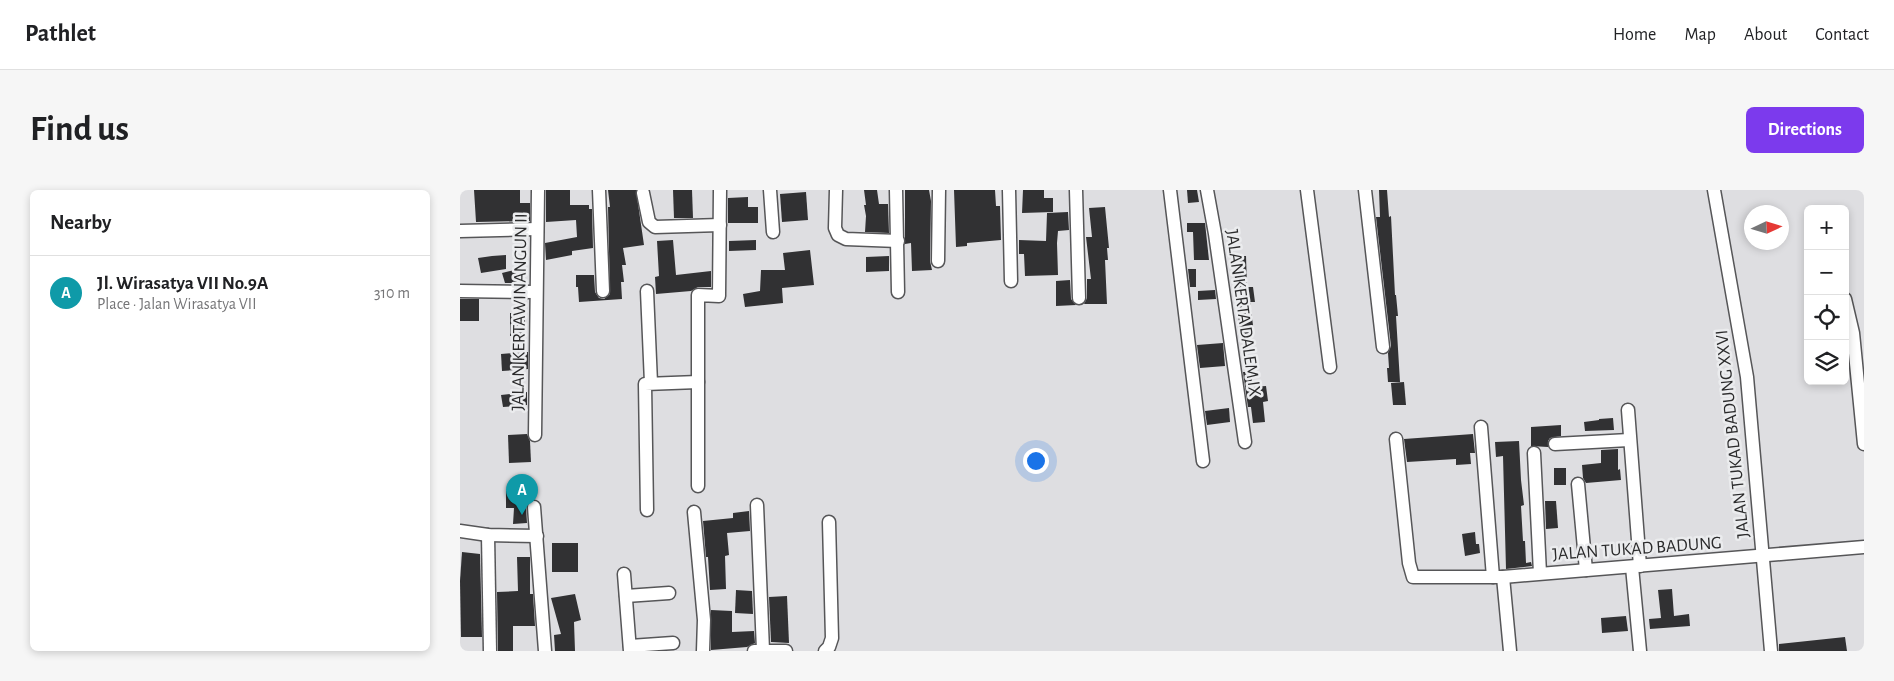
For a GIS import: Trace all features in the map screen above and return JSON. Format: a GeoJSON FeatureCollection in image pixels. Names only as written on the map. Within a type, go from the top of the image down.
{"type":"FeatureCollection","features":[{"type":"Feature","properties":{"kind":"street","name":"JALAN KERTAWINANGUN II"},"geometry":{"type":"LineString","coordinates":[[535,435],[538,190]]}},
{"type":"Feature","properties":{"kind":"street"},"geometry":{"type":"LineString","coordinates":[[599,190],[603,291]]}},
{"type":"Feature","properties":{"kind":"street"},"geometry":{"type":"LineString","coordinates":[[698,486],[698,295],[719,296],[720,190]]}},
{"type":"Feature","properties":{"kind":"street"},"geometry":{"type":"LineString","coordinates":[[770,190],[773,232]]}},
{"type":"Feature","properties":{"kind":"street"},"geometry":{"type":"LineString","coordinates":[[836,190],[835,228],[838,235],[846,239],[898,241]]}},
{"type":"Feature","properties":{"kind":"street"},"geometry":{"type":"LineString","coordinates":[[896,190],[898,292]]}},
{"type":"Feature","properties":{"kind":"street"},"geometry":{"type":"LineString","coordinates":[[938,190],[938,261]]}},
{"type":"Feature","properties":{"kind":"street"},"geometry":{"type":"LineString","coordinates":[[1009,190],[1011,281]]}},
{"type":"Feature","properties":{"kind":"street"},"geometry":{"type":"LineString","coordinates":[[1076,190],[1080,298]]}},
{"type":"Feature","properties":{"kind":"street"},"geometry":{"type":"LineString","coordinates":[[1170,190],[1203,461]]}},
{"type":"Feature","properties":{"kind":"street","name":"JALAN KERTA DALEM IX"},"geometry":{"type":"LineString","coordinates":[[1207,190],[1245,442]]}},
{"type":"Feature","properties":{"kind":"street"},"geometry":{"type":"LineString","coordinates":[[1307,190],[1330,367]]}},
{"type":"Feature","properties":{"kind":"street"},"geometry":{"type":"LineString","coordinates":[[1365,190],[1383,347]]}},
{"type":"Feature","properties":{"kind":"street","name":"JALAN TUKAD BADUNG XXVI"},"geometry":{"type":"LineString","coordinates":[[1714,190],[1747,377],[1771,651]]}},
{"type":"Feature","properties":{"kind":"street"},"geometry":{"type":"LineString","coordinates":[[642,193],[644,209],[652,226],[670,228],[720,225]]}},
{"type":"Feature","properties":{"kind":"street"},"geometry":{"type":"LineString","coordinates":[[460,231],[537,229]]}},
{"type":"Feature","properties":{"kind":"street"},"geometry":{"type":"LineString","coordinates":[[460,291],[536,292]]}},
{"type":"Feature","properties":{"kind":"street"},"geometry":{"type":"LineString","coordinates":[[647,291],[651,383]]}},
{"type":"Feature","properties":{"kind":"street"},"geometry":{"type":"LineString","coordinates":[[1849,309],[1858,332],[1864,444]]}},
{"type":"Feature","properties":{"kind":"street"},"geometry":{"type":"LineString","coordinates":[[647,510],[645,384],[698,382]]}},
{"type":"Feature","properties":{"kind":"street"},"geometry":{"type":"LineString","coordinates":[[1628,410],[1640,651]]}},
{"type":"Feature","properties":{"kind":"street"},"geometry":{"type":"LineString","coordinates":[[1481,428],[1498,577],[1510,651]]}},
{"type":"Feature","properties":{"kind":"street","name":"JALAN TUKAD BADUNG"},"geometry":{"type":"LineString","coordinates":[[1396,439],[1412,576],[1498,577],[1636,567],[1864,546]]}},
{"type":"Feature","properties":{"kind":"street"},"geometry":{"type":"LineString","coordinates":[[1555,444],[1629,440]]}},
{"type":"Feature","properties":{"kind":"street"},"geometry":{"type":"LineString","coordinates":[[1534,453],[1540,573]]}},
{"type":"Feature","properties":{"kind":"street"},"geometry":{"type":"LineString","coordinates":[[1578,484],[1586,570]]}},
{"type":"Feature","properties":{"kind":"street"},"geometry":{"type":"LineString","coordinates":[[756,505],[759,651],[786,651]]}},
{"type":"Feature","properties":{"kind":"street"},"geometry":{"type":"LineString","coordinates":[[534,507],[545,651]]}},
{"type":"Feature","properties":{"kind":"street"},"geometry":{"type":"LineString","coordinates":[[694,512],[704,620],[703,651]]}},
{"type":"Feature","properties":{"kind":"street"},"geometry":{"type":"LineString","coordinates":[[825,651],[830,647],[832,638],[829,522]]}},
{"type":"Feature","properties":{"kind":"street"},"geometry":{"type":"LineString","coordinates":[[460,531],[488,535],[537,536]]}},
{"type":"Feature","properties":{"kind":"street"},"geometry":{"type":"LineString","coordinates":[[488,535],[490,651]]}},
{"type":"Feature","properties":{"kind":"street"},"geometry":{"type":"LineString","coordinates":[[624,574],[630,649],[673,643]]}},
{"type":"Feature","properties":{"kind":"street"},"geometry":{"type":"LineString","coordinates":[[626,596],[669,593]]}},
{"type":"Feature","properties":{"kind":"building"},"geometry":{"type":"Polygon","coordinates":[[[474,190],[520,190],[520,203],[530,203],[530,221],[476,222],[474,190]]]}},
{"type":"Feature","properties":{"kind":"building"},"geometry":{"type":"Polygon","coordinates":[[[546,190],[570,190],[570,205],[589,205],[589,209],[592,209],[593,248],[572,251],[572,255],[546,260],[545,243],[577,237],[576,220],[546,222],[546,190]]]}},
{"type":"Feature","properties":{"kind":"building"},"geometry":{"type":"Polygon","coordinates":[[[608,190],[636,190],[644,245],[623,248],[626,265],[622,265],[624,282],[621,282],[622,299],[579,302],[576,275],[594,275],[595,292],[599,298],[604,299],[610,294],[608,207],[610,207],[608,190]]]}},
{"type":"Feature","properties":{"kind":"building"},"geometry":{"type":"Polygon","coordinates":[[[673,190],[692,190],[693,218],[674,218],[673,190]]]}},
{"type":"Feature","properties":{"kind":"building"},"geometry":{"type":"Polygon","coordinates":[[[864,190],[877,190],[879,204],[888,204],[889,233],[865,232],[866,216],[864,205],[866,205],[864,190]]]}},
{"type":"Feature","properties":{"kind":"building"},"geometry":{"type":"Polygon","coordinates":[[[905,190],[929,190],[931,201],[930,261],[932,270],[912,271],[911,243],[905,244],[905,190]]]}},
{"type":"Feature","properties":{"kind":"building"},"geometry":{"type":"Polygon","coordinates":[[[954,190],[995,190],[996,206],[1000,206],[1001,240],[967,243],[967,246],[956,247],[954,190]]]}},
{"type":"Feature","properties":{"kind":"building"},"geometry":{"type":"Polygon","coordinates":[[[1023,190],[1044,190],[1044,198],[1053,198],[1053,212],[1022,213],[1023,190]]]}},
{"type":"Feature","properties":{"kind":"building"},"geometry":{"type":"Polygon","coordinates":[[[1187,190],[1197,190],[1199,202],[1188,203],[1187,190]]]}},
{"type":"Feature","properties":{"kind":"building"},"geometry":{"type":"Polygon","coordinates":[[[1379,190],[1387,190],[1389,217],[1391,216],[1395,295],[1398,316],[1396,316],[1400,382],[1388,382],[1388,353],[1391,346],[1376,217],[1380,217],[1379,190]]]}},
{"type":"Feature","properties":{"kind":"building"},"geometry":{"type":"Polygon","coordinates":[[[806,192],[808,220],[782,222],[780,194],[806,192]]]}},
{"type":"Feature","properties":{"kind":"building"},"geometry":{"type":"Polygon","coordinates":[[[748,197],[748,207],[758,207],[758,223],[728,223],[728,198],[748,197]]]}},
{"type":"Feature","properties":{"kind":"building"},"geometry":{"type":"Polygon","coordinates":[[[1105,207],[1109,248],[1107,248],[1108,260],[1105,260],[1107,304],[1084,304],[1087,298],[1087,279],[1091,279],[1086,237],[1092,237],[1089,208],[1105,207]]]}},
{"type":"Feature","properties":{"kind":"building"},"geometry":{"type":"Polygon","coordinates":[[[1068,212],[1069,230],[1058,231],[1058,275],[1025,276],[1024,254],[1019,254],[1019,240],[1046,241],[1047,213],[1068,212]]]}},
{"type":"Feature","properties":{"kind":"building"},"geometry":{"type":"Polygon","coordinates":[[[1187,223],[1205,223],[1209,260],[1194,260],[1193,232],[1187,232],[1187,223]]]}},
{"type":"Feature","properties":{"kind":"building"},"geometry":{"type":"Polygon","coordinates":[[[673,240],[676,275],[711,271],[711,287],[698,287],[691,291],[656,294],[655,277],[659,276],[657,241],[673,240]]]}},
{"type":"Feature","properties":{"kind":"building"},"geometry":{"type":"Polygon","coordinates":[[[756,240],[756,250],[729,251],[729,241],[756,240]]]}},
{"type":"Feature","properties":{"kind":"building"},"geometry":{"type":"Polygon","coordinates":[[[810,250],[814,285],[782,288],[783,303],[745,307],[743,294],[760,291],[761,270],[785,270],[783,253],[810,250]]]}},
{"type":"Feature","properties":{"kind":"building"},"geometry":{"type":"Polygon","coordinates":[[[506,255],[506,269],[481,273],[478,258],[506,255]]]}},
{"type":"Feature","properties":{"kind":"building"},"geometry":{"type":"Polygon","coordinates":[[[889,256],[889,271],[866,272],[866,257],[889,256]]]}},
{"type":"Feature","properties":{"kind":"building"},"geometry":{"type":"Polygon","coordinates":[[[1233,256],[1246,256],[1247,287],[1253,287],[1255,302],[1250,302],[1254,333],[1240,335],[1233,256]]]}},
{"type":"Feature","properties":{"kind":"building"},"geometry":{"type":"Polygon","coordinates":[[[519,269],[522,283],[505,283],[502,273],[519,269]]]}},
{"type":"Feature","properties":{"kind":"building"},"geometry":{"type":"Polygon","coordinates":[[[1188,269],[1196,269],[1196,287],[1190,287],[1188,269]]]}},
{"type":"Feature","properties":{"kind":"building"},"geometry":{"type":"Polygon","coordinates":[[[1070,280],[1071,299],[1076,305],[1056,306],[1056,281],[1070,280]]]}},
{"type":"Feature","properties":{"kind":"building"},"geometry":{"type":"Polygon","coordinates":[[[1215,290],[1216,299],[1198,300],[1198,291],[1215,290]]]}},
{"type":"Feature","properties":{"kind":"building"},"geometry":{"type":"Polygon","coordinates":[[[460,299],[479,299],[479,321],[460,321],[460,299]]]}},
{"type":"Feature","properties":{"kind":"building"},"geometry":{"type":"Polygon","coordinates":[[[510,313],[525,314],[525,336],[510,336],[510,313]]]}},
{"type":"Feature","properties":{"kind":"building"},"geometry":{"type":"Polygon","coordinates":[[[1223,343],[1225,366],[1200,368],[1197,345],[1223,343]]]}},
{"type":"Feature","properties":{"kind":"building"},"geometry":{"type":"Polygon","coordinates":[[[528,352],[528,369],[502,371],[501,354],[528,352]]]}},
{"type":"Feature","properties":{"kind":"building"},"geometry":{"type":"Polygon","coordinates":[[[1243,372],[1252,372],[1252,387],[1266,386],[1268,401],[1263,402],[1265,422],[1253,423],[1251,407],[1248,407],[1243,372]]]}},
{"type":"Feature","properties":{"kind":"building"},"geometry":{"type":"Polygon","coordinates":[[[1404,382],[1406,405],[1393,405],[1391,383],[1404,382]]]}},
{"type":"Feature","properties":{"kind":"building"},"geometry":{"type":"Polygon","coordinates":[[[527,392],[527,405],[503,407],[501,395],[527,392]]]}},
{"type":"Feature","properties":{"kind":"building"},"geometry":{"type":"Polygon","coordinates":[[[1229,408],[1230,422],[1207,425],[1205,411],[1229,408]]]}},
{"type":"Feature","properties":{"kind":"building"},"geometry":{"type":"Polygon","coordinates":[[[1613,418],[1614,430],[1585,431],[1584,422],[1613,418]]]}},
{"type":"Feature","properties":{"kind":"building"},"geometry":{"type":"Polygon","coordinates":[[[1561,425],[1561,436],[1550,438],[1548,447],[1531,446],[1531,427],[1561,425]]]}},
{"type":"Feature","properties":{"kind":"building"},"geometry":{"type":"Polygon","coordinates":[[[527,434],[530,441],[531,462],[509,463],[508,435],[527,434]]]}},
{"type":"Feature","properties":{"kind":"building"},"geometry":{"type":"Polygon","coordinates":[[[1473,434],[1475,453],[1470,453],[1471,464],[1456,465],[1456,459],[1407,462],[1404,439],[1473,434]]]}},
{"type":"Feature","properties":{"kind":"building"},"geometry":{"type":"Polygon","coordinates":[[[1519,441],[1524,505],[1521,506],[1523,541],[1525,541],[1526,563],[1531,562],[1532,566],[1506,569],[1503,456],[1496,457],[1495,442],[1519,441]]]}},
{"type":"Feature","properties":{"kind":"building"},"geometry":{"type":"Polygon","coordinates":[[[1618,449],[1618,470],[1620,469],[1621,480],[1586,483],[1583,478],[1582,465],[1601,463],[1601,450],[1618,449]]]}},
{"type":"Feature","properties":{"kind":"building"},"geometry":{"type":"Polygon","coordinates":[[[1554,468],[1566,468],[1566,485],[1554,485],[1554,468]]]}},
{"type":"Feature","properties":{"kind":"building"},"geometry":{"type":"Polygon","coordinates":[[[506,491],[530,491],[530,500],[526,507],[527,523],[513,524],[514,508],[506,508],[506,491]]]}},
{"type":"Feature","properties":{"kind":"building"},"geometry":{"type":"Polygon","coordinates":[[[1545,501],[1556,501],[1558,528],[1546,529],[1545,501]]]}},
{"type":"Feature","properties":{"kind":"building"},"geometry":{"type":"Polygon","coordinates":[[[749,511],[750,531],[727,533],[729,555],[725,556],[726,589],[710,590],[703,521],[733,518],[733,513],[749,511]]]}},
{"type":"Feature","properties":{"kind":"building"},"geometry":{"type":"Polygon","coordinates":[[[1475,532],[1476,544],[1479,544],[1480,553],[1465,556],[1462,534],[1475,532]]]}},
{"type":"Feature","properties":{"kind":"building"},"geometry":{"type":"Polygon","coordinates":[[[552,543],[578,543],[578,572],[552,572],[552,543]]]}},
{"type":"Feature","properties":{"kind":"building"},"geometry":{"type":"Polygon","coordinates":[[[462,552],[480,554],[482,637],[461,637],[460,581],[462,552]]]}},
{"type":"Feature","properties":{"kind":"building"},"geometry":{"type":"Polygon","coordinates":[[[517,557],[530,557],[530,594],[533,594],[535,626],[513,626],[513,651],[498,651],[497,592],[518,591],[517,557]]]}},
{"type":"Feature","properties":{"kind":"building"},"geometry":{"type":"Polygon","coordinates":[[[1672,589],[1674,616],[1689,614],[1690,626],[1650,629],[1649,619],[1661,618],[1658,590],[1672,589]]]}},
{"type":"Feature","properties":{"kind":"building"},"geometry":{"type":"Polygon","coordinates":[[[736,590],[752,591],[753,614],[735,613],[736,590]]]}},
{"type":"Feature","properties":{"kind":"building"},"geometry":{"type":"Polygon","coordinates":[[[575,594],[581,620],[574,622],[575,651],[555,651],[554,635],[561,634],[551,598],[575,594]]]}},
{"type":"Feature","properties":{"kind":"building"},"geometry":{"type":"Polygon","coordinates":[[[787,596],[789,643],[771,642],[769,597],[787,596]]]}},
{"type":"Feature","properties":{"kind":"building"},"geometry":{"type":"Polygon","coordinates":[[[711,610],[732,611],[732,632],[754,631],[755,643],[747,647],[711,650],[711,610]]]}},
{"type":"Feature","properties":{"kind":"building"},"geometry":{"type":"Polygon","coordinates":[[[1626,616],[1628,631],[1602,633],[1601,618],[1626,616]]]}},
{"type":"Feature","properties":{"kind":"building"},"geometry":{"type":"Polygon","coordinates":[[[1845,637],[1847,651],[1779,651],[1779,644],[1845,637]]]}},
{"type":"Feature","properties":{"kind":"place","name":"Jl. Wirasatya VII No.9A"},"geometry":{"type":"Point","coordinates":[522,515]}}]}
